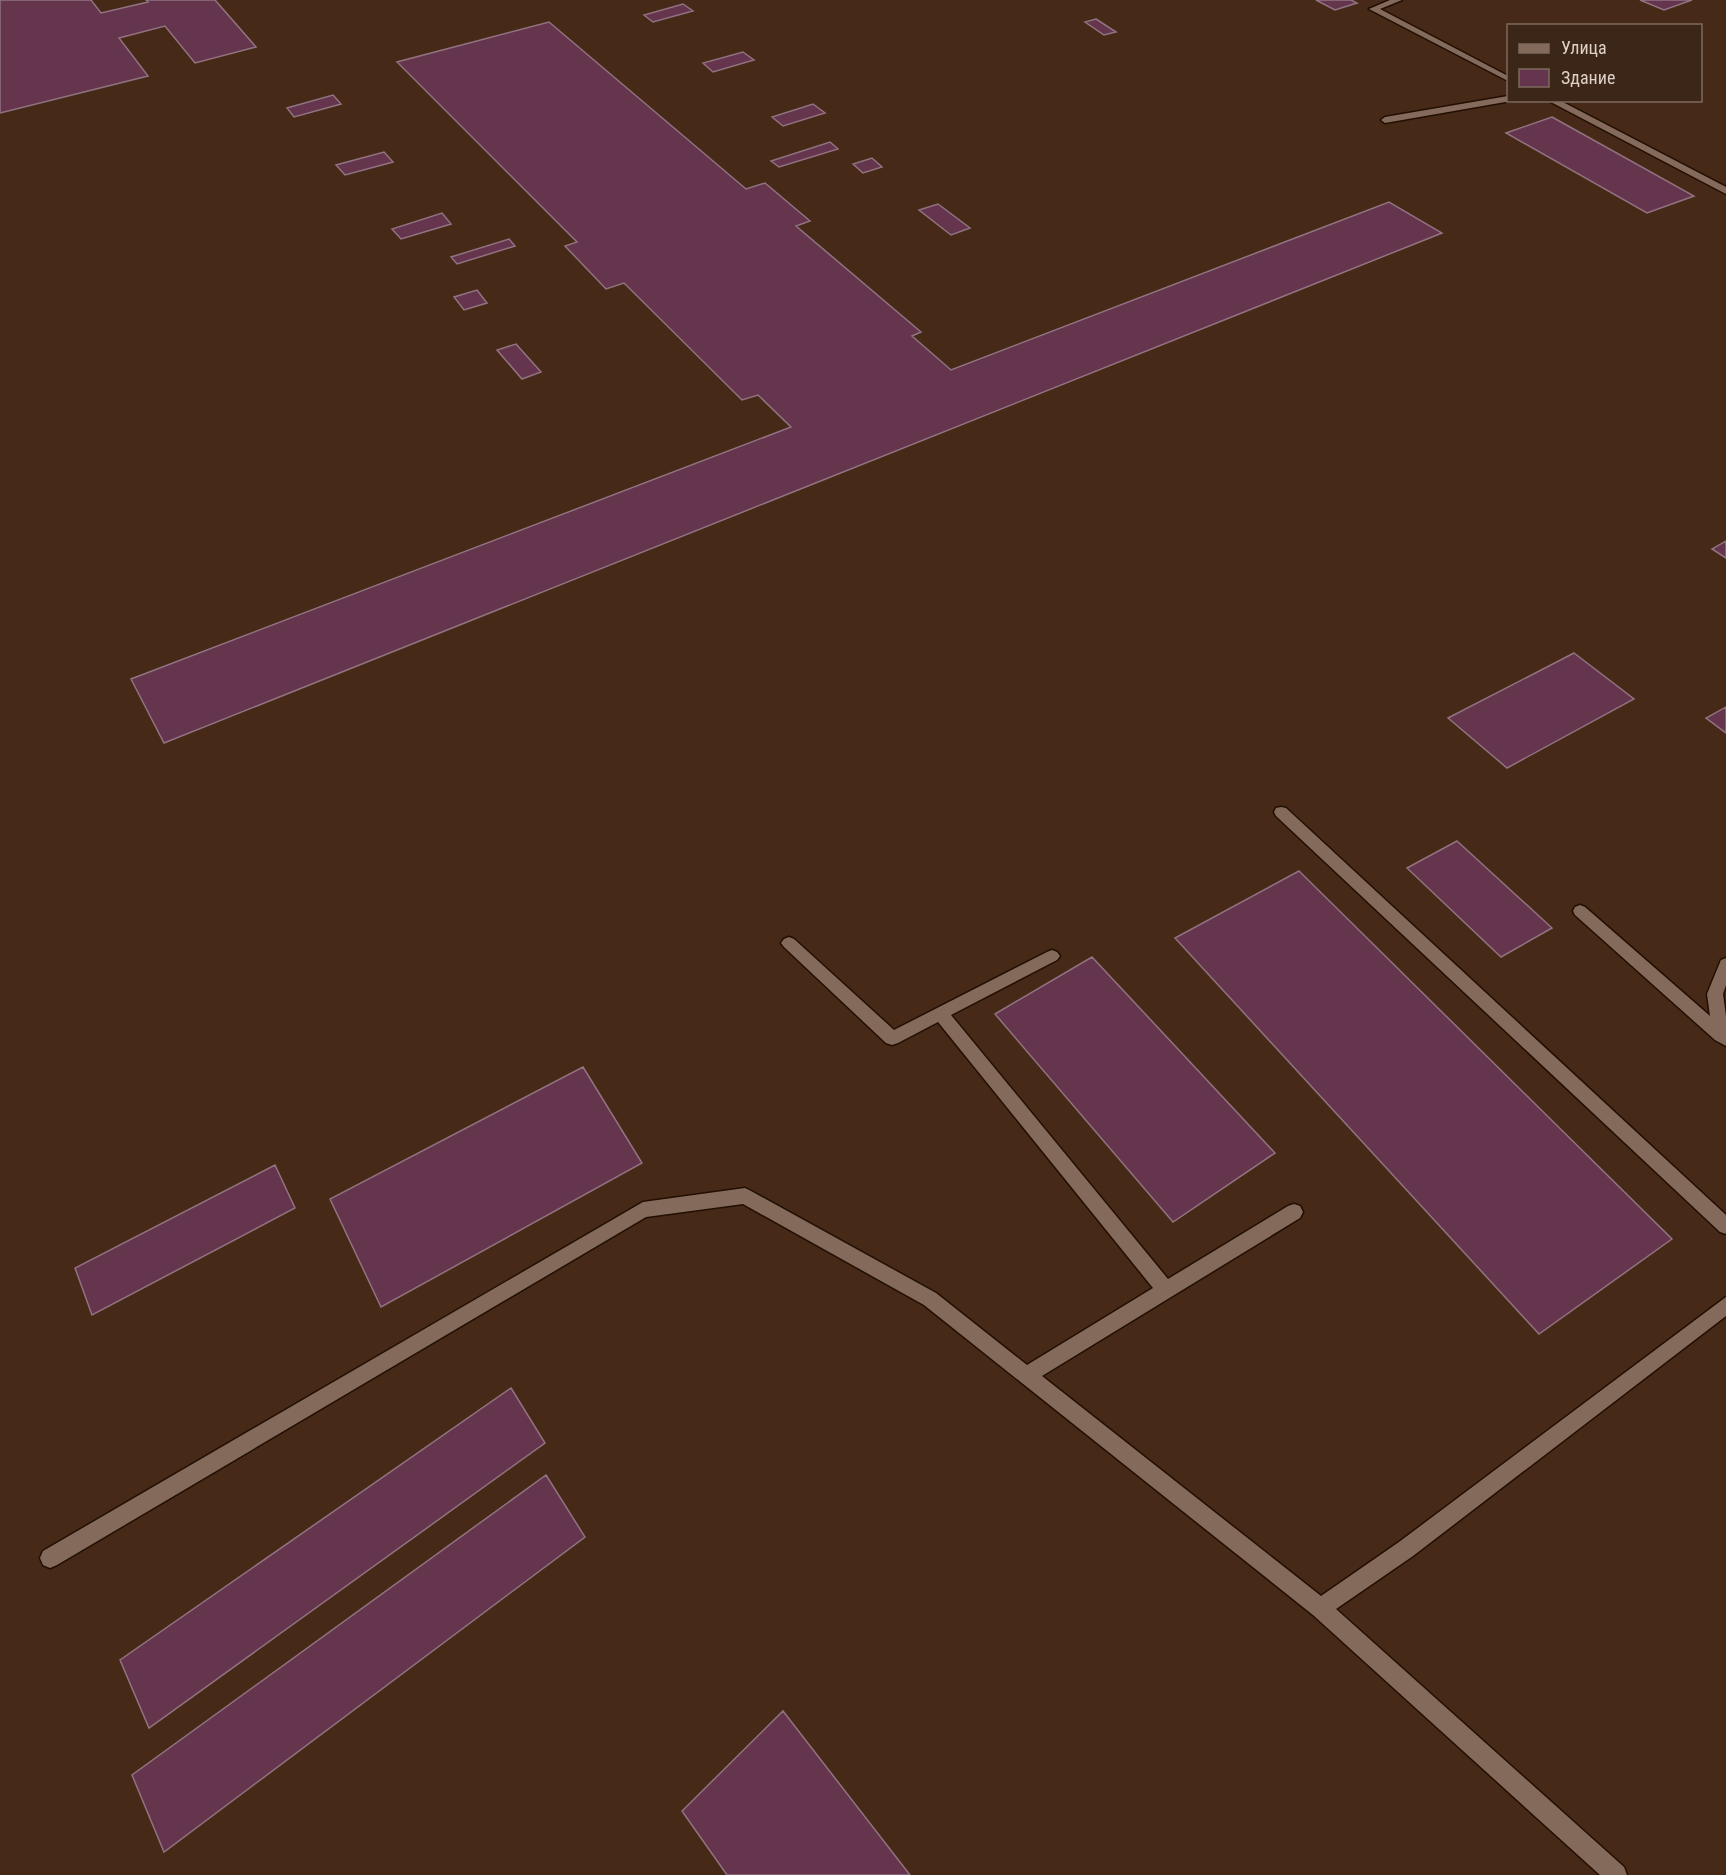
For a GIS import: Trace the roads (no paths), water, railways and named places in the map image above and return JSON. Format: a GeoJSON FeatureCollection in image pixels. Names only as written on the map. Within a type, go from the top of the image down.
{"type":"FeatureCollection","features":[{"type":"Feature","properties":{"kind":"lane"},"geometry":{"type":"LineString","coordinates":[[1398,0],[1373,9],[1507,78]]}},
{"type":"Feature","properties":{"kind":"lane"},"geometry":{"type":"LineString","coordinates":[[1385,120],[1507,99]]}},
{"type":"Feature","properties":{"kind":"lane"},"geometry":{"type":"LineString","coordinates":[[1555,102],[1726,191]]}},
{"type":"Feature","properties":{"kind":"lane"},"geometry":{"type":"LineString","coordinates":[[1281,812],[1726,1226]]}},
{"type":"Feature","properties":{"kind":"lane"},"geometry":{"type":"LineString","coordinates":[[1580,911],[1724,1037]]}},
{"type":"Feature","properties":{"kind":"lane"},"geometry":{"type":"LineString","coordinates":[[789,943],[892,1038],[1052,956]]}},
{"type":"Feature","properties":{"kind":"lane"},"geometry":{"type":"LineString","coordinates":[[1724,1037],[1715,994],[1726,964]]}},
{"type":"Feature","properties":{"kind":"lane"},"geometry":{"type":"LineString","coordinates":[[940,1013],[1166,1290]]}},
{"type":"Feature","properties":{"kind":"lane"},"geometry":{"type":"LineString","coordinates":[[50,1558],[643,1210],[745,1196],[930,1299],[1320,1608],[1616,1875]]}},
{"type":"Feature","properties":{"kind":"lane"},"geometry":{"type":"LineString","coordinates":[[1027,1375],[1294,1212]]}},
{"type":"Feature","properties":{"kind":"lane"},"geometry":{"type":"LineString","coordinates":[[1320,1608],[1406,1550],[1726,1305]]}}]}
